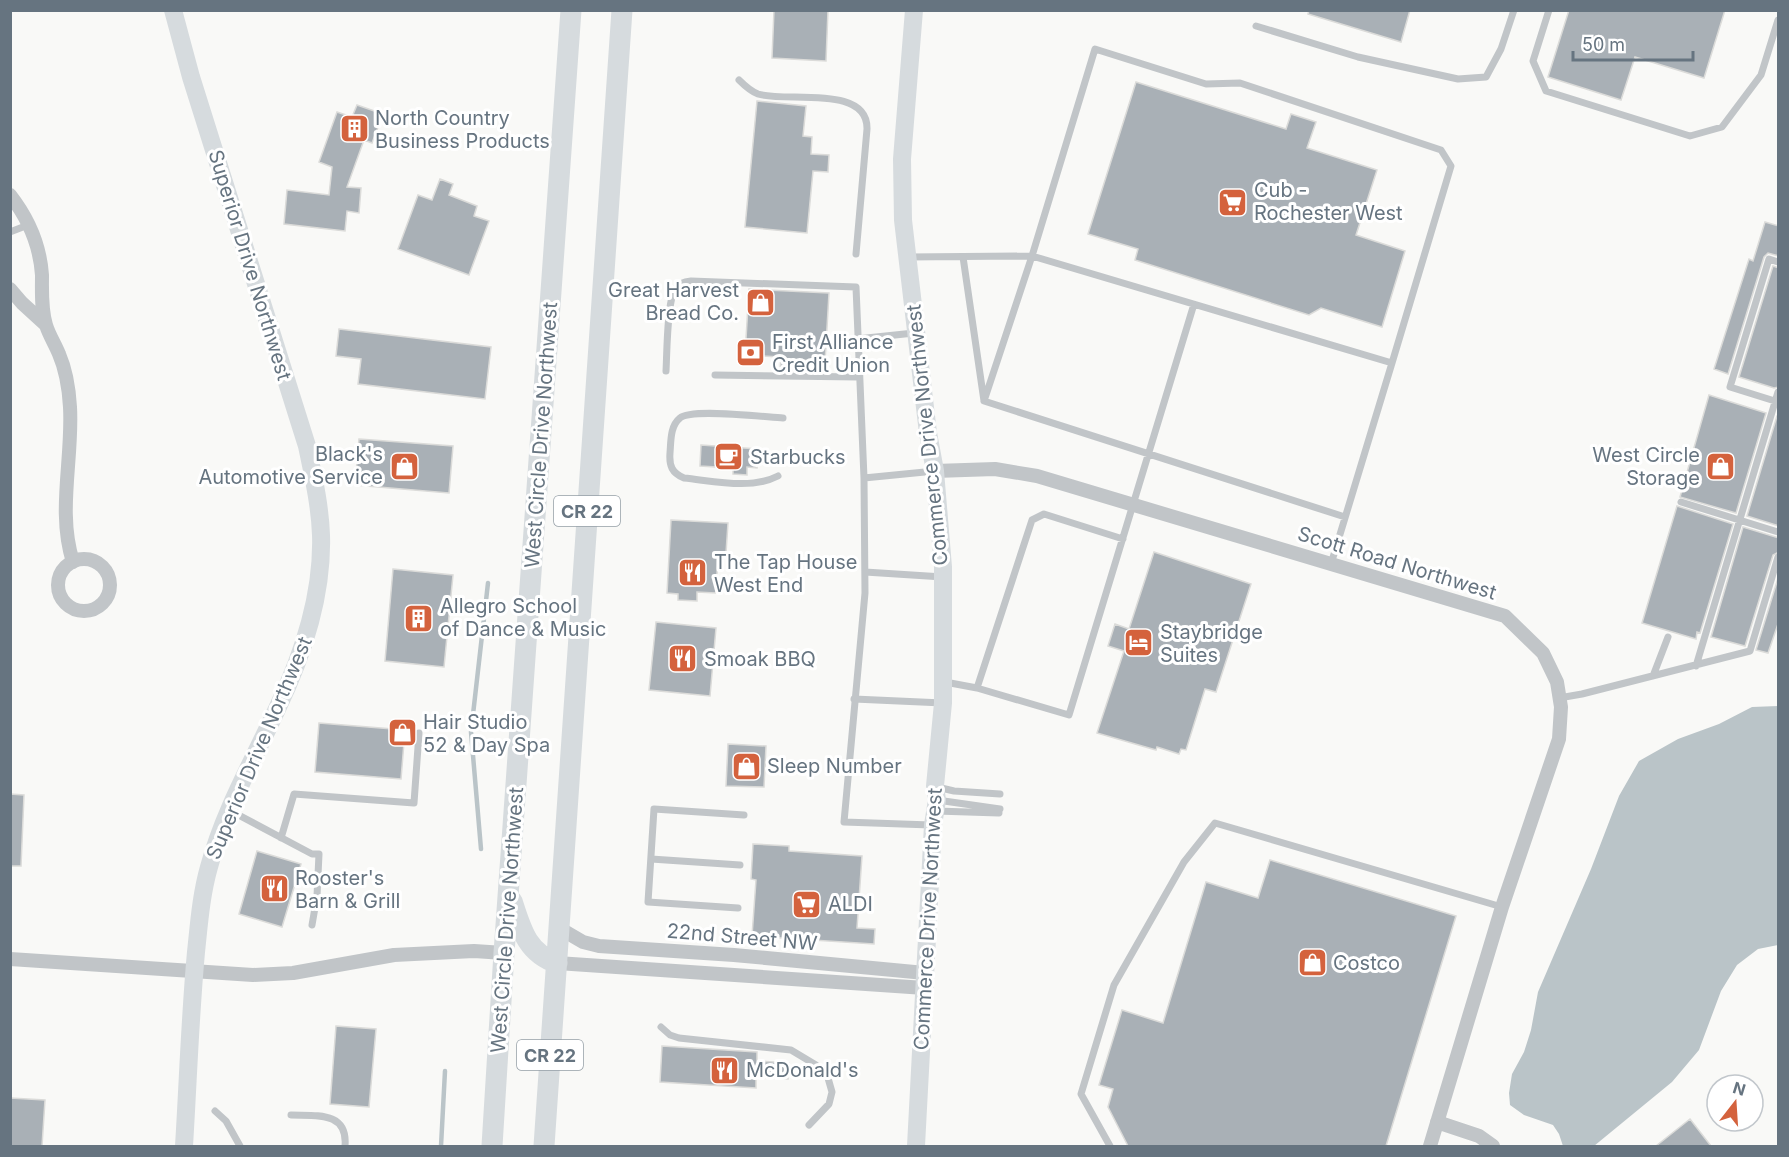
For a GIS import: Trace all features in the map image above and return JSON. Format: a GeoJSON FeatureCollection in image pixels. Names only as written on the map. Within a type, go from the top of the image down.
{"type":"FeatureCollection","features":[{"type":"Feature","properties":{"kind":"main road","name":"West Circle Drive Northwest"},"geometry":{"type":"LineString","coordinates":[[492,1146],[571,10]]}},
{"type":"Feature","properties":{"kind":"main road","name":"CR 22"},"geometry":{"type":"LineString","coordinates":[[544,1146],[622,10]]}},
{"type":"Feature","properties":{"kind":"main road"},"geometry":{"type":"LineString","coordinates":[[509,892],[519,926],[527,941],[544,959],[557,963]]}},
{"type":"Feature","properties":{"kind":"street","name":"Superior Drive Northwest"},"geometry":{"type":"LineString","coordinates":[[173,10],[191,76],[307,446],[315,482],[321,535],[317,590],[312,619],[294,674],[229,810],[217,840],[206,879],[194,972],[184,1146]]}},
{"type":"Feature","properties":{"kind":"street","name":"Commerce Drive Northwest"},"geometry":{"type":"LineString","coordinates":[[914,10],[902,159],[903,220],[934,471],[942,577],[943,681],[916,1146]]}},
{"type":"Feature","properties":{"kind":"street"},"geometry":{"type":"LineString","coordinates":[[10,195],[40,249],[45,324]]}},
{"type":"Feature","properties":{"kind":"street"},"geometry":{"type":"LineString","coordinates":[[10,289],[45,324],[60,355],[67,380],[70,446],[66,504],[67,543],[74,562]]}},
{"type":"Feature","properties":{"kind":"street","name":"Scott Road Northwest"},"geometry":{"type":"LineString","coordinates":[[934,471],[987,469],[1014,471],[1134,505],[1505,616],[1543,653],[1557,682],[1559,739],[1502,908],[1430,1146]]}},
{"type":"Feature","properties":{"kind":"street","name":"22nd Street NW"},"geometry":{"type":"LineString","coordinates":[[559,928],[583,942],[599,946],[734,955],[925,981]]}},
{"type":"Feature","properties":{"kind":"street"},"geometry":{"type":"LineString","coordinates":[[10,959],[253,975],[293,973],[394,954],[468,951],[504,953]]}},
{"type":"Feature","properties":{"kind":"street","name":"22nd Street NW"},"geometry":{"type":"LineString","coordinates":[[557,963],[925,981]]}},
{"type":"Feature","properties":{"kind":"street"},"geometry":{"type":"LineString","coordinates":[[1437,1122],[1479,1136],[1493,1146]]}},
{"type":"Feature","properties":{"kind":"lane"},"geometry":{"type":"LineString","coordinates":[[1256,26],[1358,57],[1458,79],[1486,76],[1501,49],[1514,10]]}},
{"type":"Feature","properties":{"kind":"lane"},"geometry":{"type":"LineString","coordinates":[[1549,10],[1533,61],[1546,91],[1690,136],[1722,128],[1761,75],[1779,20]]}},
{"type":"Feature","properties":{"kind":"lane"},"geometry":{"type":"LineString","coordinates":[[984,401],[1032,256],[1095,49],[1206,84],[1240,83],[1441,150],[1451,166],[1331,564]]}},
{"type":"Feature","properties":{"kind":"lane"},"geometry":{"type":"LineString","coordinates":[[739,80],[759,94],[844,101],[861,109],[867,121],[867,129],[856,254]]}},
{"type":"Feature","properties":{"kind":"lane"},"geometry":{"type":"LineString","coordinates":[[10,232],[28,225]]}},
{"type":"Feature","properties":{"kind":"lane"},"geometry":{"type":"LineString","coordinates":[[908,257],[1032,256],[1392,363]]}},
{"type":"Feature","properties":{"kind":"lane"},"geometry":{"type":"LineString","coordinates":[[963,257],[984,401]]}},
{"type":"Feature","properties":{"kind":"lane"},"geometry":{"type":"LineString","coordinates":[[1777,401],[1730,387],[1769,259],[1779,262]]}},
{"type":"Feature","properties":{"kind":"lane"},"geometry":{"type":"LineString","coordinates":[[666,371],[674,291],[680,283],[691,281],[856,287],[864,478],[865,593],[843,822],[935,805],[999,811]]}},
{"type":"Feature","properties":{"kind":"lane"},"geometry":{"type":"LineString","coordinates":[[943,681],[977,688],[1069,715],[1194,304]]}},
{"type":"Feature","properties":{"kind":"lane"},"geometry":{"type":"LineString","coordinates":[[857,339],[916,333]]}},
{"type":"Feature","properties":{"kind":"lane"},"geometry":{"type":"LineString","coordinates":[[715,375],[858,377]]}},
{"type":"Feature","properties":{"kind":"lane"},"geometry":{"type":"LineString","coordinates":[[1696,666],[1779,392]]}},
{"type":"Feature","properties":{"kind":"lane"},"geometry":{"type":"LineString","coordinates":[[984,401],[1345,517]]}},
{"type":"Feature","properties":{"kind":"lane"},"geometry":{"type":"LineString","coordinates":[[778,476],[760,483],[684,478],[675,473],[669,463],[674,425],[680,417],[686,414],[783,418]]}},
{"type":"Feature","properties":{"kind":"lane"},"geometry":{"type":"LineString","coordinates":[[864,478],[934,471]]}},
{"type":"Feature","properties":{"kind":"lane"},"geometry":{"type":"LineString","coordinates":[[1681,502],[1779,532]]}},
{"type":"Feature","properties":{"kind":"lane"},"geometry":{"type":"LineString","coordinates":[[977,688],[1032,520],[1044,514],[1123,539]]}},
{"type":"Feature","properties":{"kind":"lane"},"geometry":{"type":"LineString","coordinates":[[1559,698],[1750,651],[1779,557]]}},
{"type":"Feature","properties":{"kind":"lane"},"geometry":{"type":"LineString","coordinates":[[865,572],[942,577]]}},
{"type":"Feature","properties":{"kind":"lane"},"geometry":{"type":"LineString","coordinates":[[1653,676],[1668,637]]}},
{"type":"Feature","properties":{"kind":"lane"},"geometry":{"type":"LineString","coordinates":[[854,699],[943,703]]}},
{"type":"Feature","properties":{"kind":"lane"},"geometry":{"type":"LineString","coordinates":[[281,838],[294,794],[414,803],[419,733]]}},
{"type":"Feature","properties":{"kind":"lane"},"geometry":{"type":"LineString","coordinates":[[935,805],[954,791],[1000,794]]}},
{"type":"Feature","properties":{"kind":"lane"},"geometry":{"type":"LineString","coordinates":[[738,908],[648,902],[654,809],[744,815]]}},
{"type":"Feature","properties":{"kind":"lane"},"geometry":{"type":"LineString","coordinates":[[229,810],[312,854],[319,854],[317,896],[312,925]]}},
{"type":"Feature","properties":{"kind":"lane"},"geometry":{"type":"LineString","coordinates":[[1110,1146],[1081,1094],[1114,985],[1184,862],[1215,822],[1502,908]]}},
{"type":"Feature","properties":{"kind":"lane"},"geometry":{"type":"LineString","coordinates":[[651,859],[740,865]]}},
{"type":"Feature","properties":{"kind":"lane"},"geometry":{"type":"LineString","coordinates":[[661,1027],[670,1035],[679,1038],[791,1050],[816,1065],[828,1078],[832,1092],[829,1104],[809,1125]]}},
{"type":"Feature","properties":{"kind":"lane"},"geometry":{"type":"LineString","coordinates":[[216,1111],[226,1121],[240,1146]]}},
{"type":"Feature","properties":{"kind":"lane"},"geometry":{"type":"LineString","coordinates":[[291,1115],[311,1115],[337,1120],[343,1127],[345,1146]]}},
{"type":"Feature","properties":{"kind":"shaded area"},"geometry":{"type":"Polygon","coordinates":[[[1778,706],[1778,945],[1758,949],[1737,965],[1721,991],[1699,1050],[1672,1082],[1594,1146],[1563,1146],[1553,1125],[1524,1115],[1510,1105],[1512,1074],[1524,1052],[1531,1030],[1538,992],[1591,869],[1619,796],[1639,761],[1678,739],[1719,724],[1752,707],[1778,706]]]}},
{"type":"Feature","properties":{"kind":"building"},"geometry":{"type":"Polygon","coordinates":[[[774,10],[828,10],[826,61],[772,58],[774,10]]]}},
{"type":"Feature","properties":{"kind":"building"},"geometry":{"type":"Polygon","coordinates":[[[1309,10],[1410,10],[1401,42],[1308,14],[1309,10]]]}},
{"type":"Feature","properties":{"kind":"building"},"geometry":{"type":"Polygon","coordinates":[[[1569,10],[1725,10],[1704,78],[1635,57],[1621,100],[1548,77],[1569,10]]]}},
{"type":"Feature","properties":{"kind":"building","name":"Cub - Rochester West"},"geometry":{"type":"Polygon","coordinates":[[[1136,82],[1286,129],[1291,114],[1316,122],[1307,148],[1377,170],[1356,235],[1405,251],[1382,327],[1321,308],[1309,315],[1135,260],[1138,249],[1088,234],[1136,82]]]}},
{"type":"Feature","properties":{"kind":"building"},"geometry":{"type":"Polygon","coordinates":[[[757,101],[806,106],[803,136],[812,137],[811,154],[829,155],[828,172],[813,171],[807,233],[745,227],[757,101]]]}},
{"type":"Feature","properties":{"kind":"building"},"geometry":{"type":"Polygon","coordinates":[[[357,105],[383,114],[372,143],[364,140],[347,187],[361,188],[359,213],[347,211],[345,231],[284,224],[287,190],[329,195],[332,167],[319,162],[337,112],[352,117],[357,105]]]}},
{"type":"Feature","properties":{"kind":"building"},"geometry":{"type":"Polygon","coordinates":[[[440,179],[453,184],[449,195],[477,206],[474,216],[489,221],[469,275],[398,249],[418,195],[432,200],[440,179]]]}},
{"type":"Feature","properties":{"kind":"building"},"geometry":{"type":"Polygon","coordinates":[[[1765,222],[1779,226],[1779,256],[1768,253],[1764,257],[1728,374],[1714,369],[1749,259],[1753,261],[1765,222]]]}},
{"type":"Feature","properties":{"kind":"building"},"geometry":{"type":"Polygon","coordinates":[[[1773,266],[1779,268],[1779,387],[1774,388],[1739,377],[1773,266]]]}},
{"type":"Feature","properties":{"kind":"building"},"geometry":{"type":"Polygon","coordinates":[[[749,289],[829,293],[825,362],[802,360],[802,371],[780,370],[781,357],[745,355],[749,289]]]}},
{"type":"Feature","properties":{"kind":"building"},"geometry":{"type":"Polygon","coordinates":[[[339,329],[491,347],[485,399],[358,384],[361,359],[336,356],[339,329]]]}},
{"type":"Feature","properties":{"kind":"building"},"geometry":{"type":"Polygon","coordinates":[[[1709,395],[1766,413],[1736,513],[1680,497],[1709,395]]]}},
{"type":"Feature","properties":{"kind":"building"},"geometry":{"type":"Polygon","coordinates":[[[1777,416],[1779,416],[1779,526],[1747,516],[1777,416]]]}},
{"type":"Feature","properties":{"kind":"building","name":"Black's Automotive Service"},"geometry":{"type":"Polygon","coordinates":[[[359,439],[453,446],[449,493],[355,485],[359,439]]]}},
{"type":"Feature","properties":{"kind":"building","name":"Starbucks"},"geometry":{"type":"Polygon","coordinates":[[[701,445],[758,449],[757,468],[747,467],[747,475],[733,474],[733,468],[700,466],[701,445]]]}},
{"type":"Feature","properties":{"kind":"building"},"geometry":{"type":"Polygon","coordinates":[[[1677,506],[1733,524],[1700,633],[1697,632],[1696,639],[1642,623],[1677,506]]]}},
{"type":"Feature","properties":{"kind":"building","name":"The Tap House West End"},"geometry":{"type":"Polygon","coordinates":[[[671,520],[728,523],[726,553],[718,553],[716,593],[697,592],[697,601],[678,600],[678,594],[667,593],[671,520]]]}},
{"type":"Feature","properties":{"kind":"building"},"geometry":{"type":"Polygon","coordinates":[[[1743,527],[1779,538],[1779,552],[1773,555],[1745,646],[1711,637],[1743,527]]]}},
{"type":"Feature","properties":{"kind":"building"},"geometry":{"type":"Polygon","coordinates":[[[1154,552],[1251,584],[1216,692],[1205,689],[1186,750],[1181,749],[1179,754],[1157,747],[1156,750],[1097,733],[1124,651],[1108,646],[1115,624],[1129,629],[1154,552]]]}},
{"type":"Feature","properties":{"kind":"building","name":"Allegro School of Dance & Music"},"geometry":{"type":"Polygon","coordinates":[[[393,569],[453,575],[444,667],[385,661],[393,569]]]}},
{"type":"Feature","properties":{"kind":"building"},"geometry":{"type":"Polygon","coordinates":[[[1779,575],[1779,621],[1768,653],[1756,650],[1779,575]]]}},
{"type":"Feature","properties":{"kind":"building","name":"Smoak BBQ"},"geometry":{"type":"Polygon","coordinates":[[[656,622],[716,628],[710,696],[649,690],[656,622]]]}},
{"type":"Feature","properties":{"kind":"building"},"geometry":{"type":"Polygon","coordinates":[[[319,723],[405,730],[401,779],[315,772],[319,723]]]}},
{"type":"Feature","properties":{"kind":"building","name":"Sleep Number"},"geometry":{"type":"Polygon","coordinates":[[[728,744],[766,746],[764,787],[726,786],[728,744]]]}},
{"type":"Feature","properties":{"kind":"building"},"geometry":{"type":"Polygon","coordinates":[[[10,794],[24,795],[21,866],[10,866],[10,794]]]}},
{"type":"Feature","properties":{"kind":"building","name":"ALDI"},"geometry":{"type":"Polygon","coordinates":[[[753,844],[789,846],[789,851],[862,856],[857,928],[875,929],[874,944],[752,936],[756,880],[751,879],[753,844]]]}},
{"type":"Feature","properties":{"kind":"building"},"geometry":{"type":"Polygon","coordinates":[[[257,851],[301,864],[282,927],[239,914],[257,851]]]}},
{"type":"Feature","properties":{"kind":"building","name":"Costco"},"geometry":{"type":"Polygon","coordinates":[[[1270,860],[1456,916],[1386,1146],[1128,1146],[1108,1107],[1113,1089],[1099,1085],[1122,1010],[1163,1023],[1206,882],[1258,898],[1270,860]]]}},
{"type":"Feature","properties":{"kind":"building"},"geometry":{"type":"Polygon","coordinates":[[[336,1026],[376,1029],[369,1107],[330,1104],[336,1026]]]}},
{"type":"Feature","properties":{"kind":"building","name":"McDonald's"},"geometry":{"type":"Polygon","coordinates":[[[662,1046],[757,1052],[757,1061],[789,1063],[788,1079],[756,1077],[756,1088],[660,1082],[662,1046]]]}},
{"type":"Feature","properties":{"kind":"building"},"geometry":{"type":"Polygon","coordinates":[[[10,1098],[45,1100],[42,1146],[10,1146],[10,1098]]]}},
{"type":"Feature","properties":{"kind":"building"},"geometry":{"type":"Polygon","coordinates":[[[1690,1119],[1711,1146],[1656,1146],[1690,1119]]]}},
{"type":"Feature","properties":{"kind":"waterway"},"geometry":{"type":"LineString","coordinates":[[481,849],[471,732],[488,583]]}},
{"type":"Feature","properties":{"kind":"waterway"},"geometry":{"type":"LineString","coordinates":[[441,1146],[445,1071]]}},
{"type":"Feature","properties":{"kind":"place","name":"North Country Business Products"},"geometry":{"type":"Point","coordinates":[354,129]}},
{"type":"Feature","properties":{"kind":"place","name":"Cub - Rochester West"},"geometry":{"type":"Point","coordinates":[1233,202]}},
{"type":"Feature","properties":{"kind":"place","name":"Great Harvest Bread Co."},"geometry":{"type":"Point","coordinates":[760,302]}},
{"type":"Feature","properties":{"kind":"place","name":"First Alliance Credit Union"},"geometry":{"type":"Point","coordinates":[751,353]}},
{"type":"Feature","properties":{"kind":"place","name":"Starbucks"},"geometry":{"type":"Point","coordinates":[729,457]}},
{"type":"Feature","properties":{"kind":"place","name":"Black's Automotive Service"},"geometry":{"type":"Point","coordinates":[404,466]}},
{"type":"Feature","properties":{"kind":"place","name":"West Circle Storage"},"geometry":{"type":"Point","coordinates":[1721,467]}},
{"type":"Feature","properties":{"kind":"place","name":"The Tap House West End"},"geometry":{"type":"Point","coordinates":[693,573]}},
{"type":"Feature","properties":{"kind":"place","name":"Allegro School of Dance & Music"},"geometry":{"type":"Point","coordinates":[419,618]}},
{"type":"Feature","properties":{"kind":"place","name":"Staybridge Suites"},"geometry":{"type":"Point","coordinates":[1139,643]}},
{"type":"Feature","properties":{"kind":"place","name":"Smoak BBQ"},"geometry":{"type":"Point","coordinates":[683,659]}},
{"type":"Feature","properties":{"kind":"place","name":"Hair Studio 52 & Day Spa"},"geometry":{"type":"Point","coordinates":[402,733]}},
{"type":"Feature","properties":{"kind":"place","name":"Sleep Number"},"geometry":{"type":"Point","coordinates":[746,766]}},
{"type":"Feature","properties":{"kind":"place","name":"Rooster's Barn & Grill"},"geometry":{"type":"Point","coordinates":[274,889]}},
{"type":"Feature","properties":{"kind":"place","name":"ALDI"},"geometry":{"type":"Point","coordinates":[807,904]}},
{"type":"Feature","properties":{"kind":"place","name":"Costco"},"geometry":{"type":"Point","coordinates":[1312,963]}},
{"type":"Feature","properties":{"kind":"place","name":"McDonald's"},"geometry":{"type":"Point","coordinates":[725,1070]}}]}
